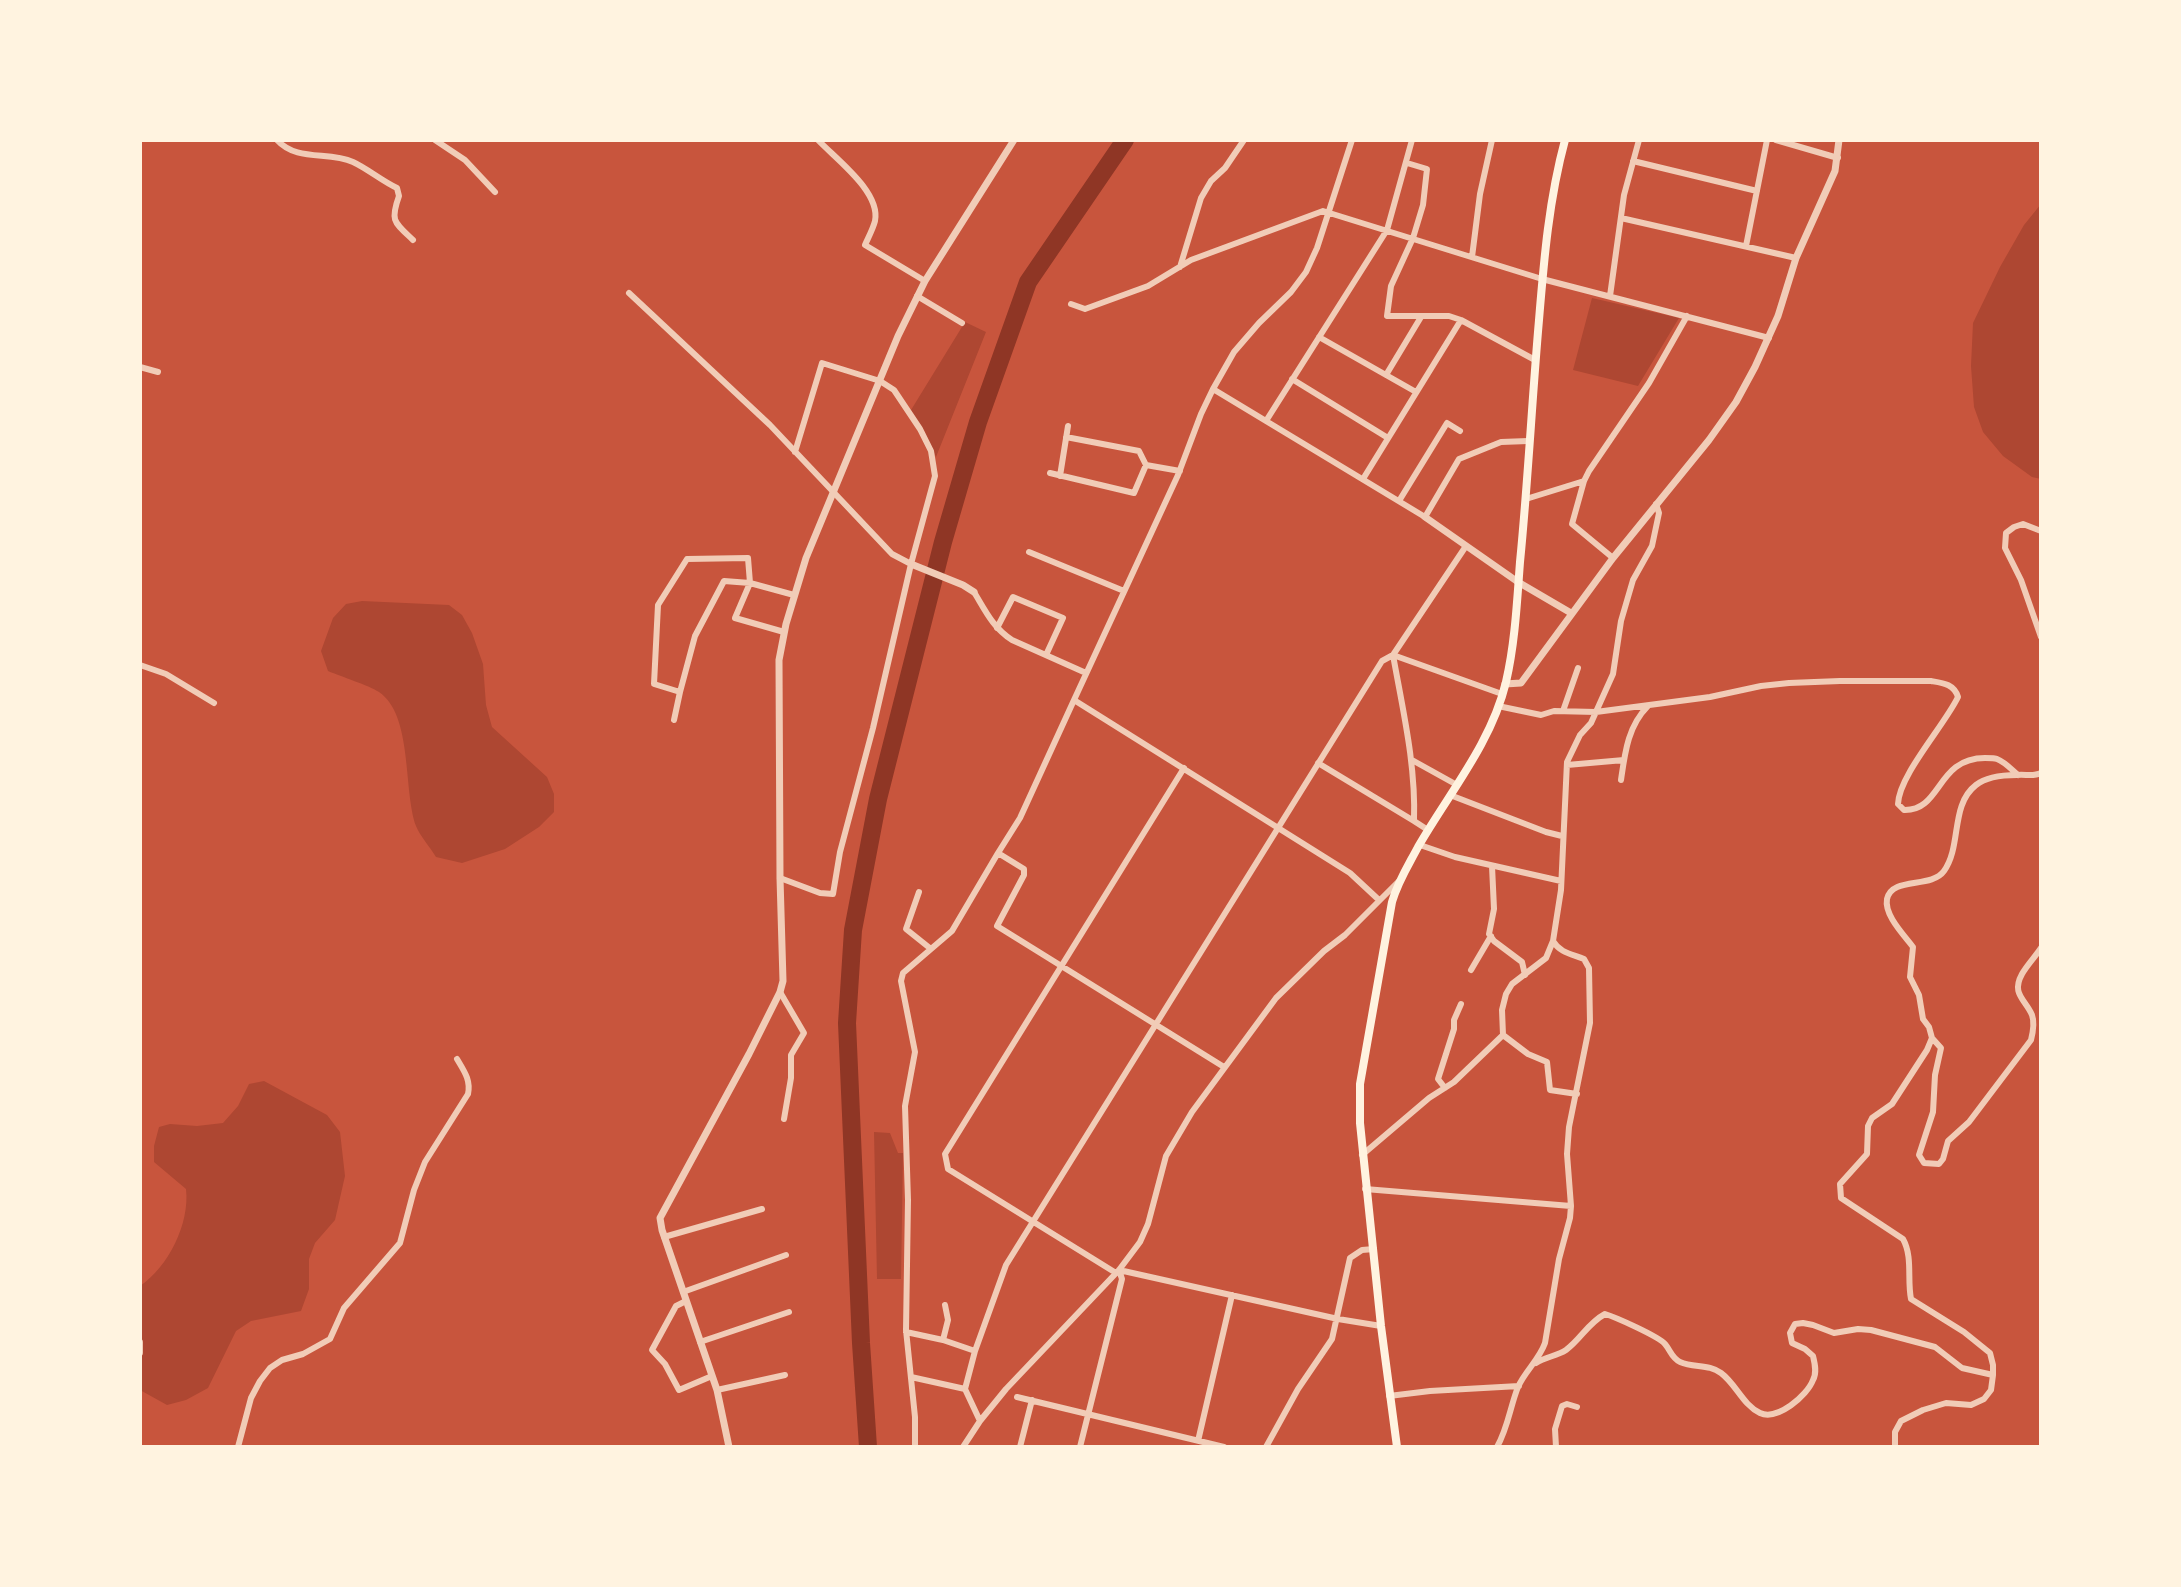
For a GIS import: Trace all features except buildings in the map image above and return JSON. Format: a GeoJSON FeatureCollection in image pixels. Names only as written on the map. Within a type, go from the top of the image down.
{"type":"FeatureCollection","features":[{"type":"Feature","properties":{"kind":"main road"},"geometry":{"type":"LineString","coordinates":[[1397,1447],[1365,1189],[1360,1084],[1398,882],[1479,752],[1505,684],[1511,654],[1526,499],[1528,441],[1548,219],[1565,140]]}},
{"type":"Feature","properties":{"kind":"street"},"geometry":{"type":"LineString","coordinates":[[277,140],[294,153],[352,162],[397,188],[399,196],[394,219],[413,240]]}},
{"type":"Feature","properties":{"kind":"street"},"geometry":{"type":"LineString","coordinates":[[435,140],[465,160],[495,192]]}},
{"type":"Feature","properties":{"kind":"street"},"geometry":{"type":"LineString","coordinates":[[818,140],[864,187],[875,204],[875,221],[865,245],[925,281]]}},
{"type":"Feature","properties":{"kind":"street"},"geometry":{"type":"LineString","coordinates":[[729,1447],[717,1390],[660,1218],[749,1054],[783,981],[779,660],[784,632],[806,558],[917,296],[1014,140]]}},
{"type":"Feature","properties":{"kind":"street"},"geometry":{"type":"LineString","coordinates":[[1180,267],[1201,198],[1244,140]]}},
{"type":"Feature","properties":{"kind":"street"},"geometry":{"type":"LineString","coordinates":[[915,1447],[906,1332],[908,1200],[905,1106],[915,1052],[901,981],[903,973],[952,931],[1020,818],[1180,471],[1213,389],[1234,352],[1306,272],[1352,140]]}},
{"type":"Feature","properties":{"kind":"street"},"geometry":{"type":"LineString","coordinates":[[1266,421],[1387,230],[1412,140]]}},
{"type":"Feature","properties":{"kind":"street"},"geometry":{"type":"LineString","coordinates":[[1472,257],[1480,194],[1492,140]]}},
{"type":"Feature","properties":{"kind":"street"},"geometry":{"type":"LineString","coordinates":[[1610,296],[1621,218],[1639,140]]}},
{"type":"Feature","properties":{"kind":"street"},"geometry":{"type":"LineString","coordinates":[[1746,246],[1767,140]]}},
{"type":"Feature","properties":{"kind":"street"},"geometry":{"type":"LineString","coordinates":[[1776,140],[1838,158]]}},
{"type":"Feature","properties":{"kind":"street"},"geometry":{"type":"LineString","coordinates":[[1505,684],[1521,683],[1613,558],[1736,402],[1769,338],[1796,258],[1835,171],[1839,140]]}},
{"type":"Feature","properties":{"kind":"street"},"geometry":{"type":"LineString","coordinates":[[1633,161],[1757,191]]}},
{"type":"Feature","properties":{"kind":"street"},"geometry":{"type":"LineString","coordinates":[[1407,163],[1427,169],[1423,205],[1413,238],[1391,286],[1387,316],[1449,316],[1535,360]]}},
{"type":"Feature","properties":{"kind":"street"},"geometry":{"type":"LineString","coordinates":[[1071,304],[1085,309],[1148,286],[1191,260],[1323,211],[1542,279],[1769,338]]}},
{"type":"Feature","properties":{"kind":"street"},"geometry":{"type":"LineString","coordinates":[[1621,218],[1796,258]]}},
{"type":"Feature","properties":{"kind":"street"},"geometry":{"type":"LineString","coordinates":[[629,293],[760,415],[892,554],[963,585],[974,592],[997,628],[1012,640],[1086,673]]}},
{"type":"Feature","properties":{"kind":"street"},"geometry":{"type":"LineString","coordinates":[[917,296],[962,323]]}},
{"type":"Feature","properties":{"kind":"street"},"geometry":{"type":"LineString","coordinates":[[1613,558],[1572,524],[1584,481],[1649,383],[1687,316]]}},
{"type":"Feature","properties":{"kind":"street"},"geometry":{"type":"LineString","coordinates":[[1386,375],[1421,317]]}},
{"type":"Feature","properties":{"kind":"street"},"geometry":{"type":"LineString","coordinates":[[1363,479],[1461,320]]}},
{"type":"Feature","properties":{"kind":"street"},"geometry":{"type":"LineString","coordinates":[[1319,337],[1416,392]]}},
{"type":"Feature","properties":{"kind":"street"},"geometry":{"type":"LineString","coordinates":[[780,878],[820,893],[833,894],[840,852],[935,476],[931,451],[894,390],[880,381],[822,363],[795,452]]}},
{"type":"Feature","properties":{"kind":"street"},"geometry":{"type":"LineString","coordinates":[[140,367],[158,372]]}},
{"type":"Feature","properties":{"kind":"street"},"geometry":{"type":"LineString","coordinates":[[1292,379],[1388,438]]}},
{"type":"Feature","properties":{"kind":"street"},"geometry":{"type":"LineString","coordinates":[[1213,389],[1425,517],[1518,582],[1571,613]]}},
{"type":"Feature","properties":{"kind":"street"},"geometry":{"type":"LineString","coordinates":[[1399,501],[1447,423],[1460,431]]}},
{"type":"Feature","properties":{"kind":"street"},"geometry":{"type":"LineString","coordinates":[[1060,476],[1068,426]]}},
{"type":"Feature","properties":{"kind":"street"},"geometry":{"type":"LineString","coordinates":[[1050,473],[1134,493],[1146,465],[1139,451],[1066,437]]}},
{"type":"Feature","properties":{"kind":"street"},"geometry":{"type":"LineString","coordinates":[[1425,517],[1459,459],[1501,442],[1528,441]]}},
{"type":"Feature","properties":{"kind":"street"},"geometry":{"type":"LineString","coordinates":[[1146,465],[1180,471]]}},
{"type":"Feature","properties":{"kind":"street"},"geometry":{"type":"LineString","coordinates":[[1526,499],[1584,481]]}},
{"type":"Feature","properties":{"kind":"street"},"geometry":{"type":"LineString","coordinates":[[1362,1155],[1429,1098],[1454,1082],[1503,1035],[1502,1010],[1506,994],[1512,984],[1546,958],[1553,941],[1561,881],[1567,765],[1572,748],[1596,712],[1613,674],[1621,621],[1633,580],[1652,546],[1659,513],[1656,504]]}},
{"type":"Feature","properties":{"kind":"street"},"geometry":{"type":"LineString","coordinates":[[2041,531],[2023,524],[2014,527],[2006,533],[2005,548],[2021,580],[2041,637]]}},
{"type":"Feature","properties":{"kind":"street"},"geometry":{"type":"LineString","coordinates":[[980,1421],[965,1389],[975,1351],[1006,1265],[1382,661],[1393,655],[1466,546]]}},
{"type":"Feature","properties":{"kind":"street"},"geometry":{"type":"LineString","coordinates":[[1029,552],[1124,591]]}},
{"type":"Feature","properties":{"kind":"street"},"geometry":{"type":"LineString","coordinates":[[680,692],[654,684],[658,605],[687,559],[748,558],[750,583],[735,618],[784,632]]}},
{"type":"Feature","properties":{"kind":"street"},"geometry":{"type":"LineString","coordinates":[[674,720],[695,636],[724,581],[750,583],[794,595]]}},
{"type":"Feature","properties":{"kind":"street"},"geometry":{"type":"LineString","coordinates":[[997,628],[1013,597],[1063,618],[1046,655]]}},
{"type":"Feature","properties":{"kind":"street"},"geometry":{"type":"LineString","coordinates":[[1393,655],[1502,694]]}},
{"type":"Feature","properties":{"kind":"street"},"geometry":{"type":"LineString","coordinates":[[1393,655],[1412,760],[1414,821]]}},
{"type":"Feature","properties":{"kind":"street"},"geometry":{"type":"LineString","coordinates":[[140,665],[166,674],[214,703]]}},
{"type":"Feature","properties":{"kind":"street"},"geometry":{"type":"LineString","coordinates":[[1563,711],[1578,668]]}},
{"type":"Feature","properties":{"kind":"street"},"geometry":{"type":"LineString","coordinates":[[1497,705],[1541,715],[1554,711],[1596,712],[1789,683],[1931,681],[1945,683],[1953,688],[1958,697],[1898,794],[1898,804],[1904,810],[1922,806],[1950,770],[1976,758],[1996,758],[2018,775]]}},
{"type":"Feature","properties":{"kind":"street"},"geometry":{"type":"LineString","coordinates":[[1074,700],[1350,873],[1379,900]]}},
{"type":"Feature","properties":{"kind":"street"},"geometry":{"type":"LineString","coordinates":[[1621,780],[1627,740],[1636,721],[1649,705]]}},
{"type":"Feature","properties":{"kind":"street"},"geometry":{"type":"LineString","coordinates":[[1412,760],[1457,785]]}},
{"type":"Feature","properties":{"kind":"street"},"geometry":{"type":"LineString","coordinates":[[1567,765],[1624,760]]}},
{"type":"Feature","properties":{"kind":"street"},"geometry":{"type":"LineString","coordinates":[[1318,763],[1428,830]]}},
{"type":"Feature","properties":{"kind":"street"},"geometry":{"type":"LineString","coordinates":[[1184,768],[945,1154],[948,1169],[1117,1272],[1381,1326]]}},
{"type":"Feature","properties":{"kind":"street"},"geometry":{"type":"LineString","coordinates":[[2041,773],[1988,779],[1977,784],[1967,794],[1960,812],[1948,866],[1940,876],[1929,881],[1899,885],[1887,901],[1888,911],[1913,947],[1910,977],[1919,995],[1923,1019],[1941,1048],[1935,1075],[1933,1112],[1919,1155],[1924,1163],[1939,1164],[1948,1141],[1969,1122],[2031,1040],[2034,1027],[2032,1015],[2020,997],[2018,986],[2041,948]]}},
{"type":"Feature","properties":{"kind":"street"},"geometry":{"type":"LineString","coordinates":[[1450,795],[1562,836]]}},
{"type":"Feature","properties":{"kind":"street"},"geometry":{"type":"LineString","coordinates":[[1420,845],[1455,857],[1561,881]]}},
{"type":"Feature","properties":{"kind":"street"},"geometry":{"type":"LineString","coordinates":[[998,853],[1024,869],[1024,875],[997,926],[1224,1067]]}},
{"type":"Feature","properties":{"kind":"street"},"geometry":{"type":"LineString","coordinates":[[1492,866],[1494,909],[1491,936],[1522,962],[1525,975]]}},
{"type":"Feature","properties":{"kind":"street"},"geometry":{"type":"LineString","coordinates":[[963,1447],[1006,1389],[1117,1272],[1140,1242],[1148,1224],[1166,1156],[1192,1112],[1276,998],[1398,882]]}},
{"type":"Feature","properties":{"kind":"street"},"geometry":{"type":"LineString","coordinates":[[919,892],[906,929],[931,949]]}},
{"type":"Feature","properties":{"kind":"street"},"geometry":{"type":"LineString","coordinates":[[1471,970],[1491,936]]}},
{"type":"Feature","properties":{"kind":"street"},"geometry":{"type":"LineString","coordinates":[[1497,1447],[1505,1433],[1519,1386],[1541,1355],[1545,1343],[1559,1259],[1570,1218],[1569,1127],[1590,1023],[1589,968],[1584,959],[1557,948],[1553,941]]}},
{"type":"Feature","properties":{"kind":"street"},"geometry":{"type":"LineString","coordinates":[[780,992],[804,1033],[791,1055],[791,1078],[784,1119]]}},
{"type":"Feature","properties":{"kind":"street"},"geometry":{"type":"LineString","coordinates":[[1445,1088],[1438,1079],[1461,1004]]}},
{"type":"Feature","properties":{"kind":"street"},"geometry":{"type":"LineString","coordinates":[[1503,1035],[1528,1054],[1547,1062],[1550,1090],[1577,1094]]}},
{"type":"Feature","properties":{"kind":"street"},"geometry":{"type":"LineString","coordinates":[[1895,1447],[1895,1432],[1901,1421],[1946,1403],[1971,1405],[1984,1399],[1991,1390],[1993,1375],[1990,1353],[1964,1332],[1911,1299],[1908,1248],[1903,1239],[1841,1198],[1840,1184],[1867,1154],[1868,1126],[1872,1118],[1892,1104],[1932,1038]]}},
{"type":"Feature","properties":{"kind":"street"},"geometry":{"type":"LineString","coordinates":[[238,1447],[251,1398],[270,1368],[330,1339],[344,1308],[400,1243],[425,1162],[468,1094],[470,1086],[467,1076],[457,1059]]}},
{"type":"Feature","properties":{"kind":"street"},"geometry":{"type":"LineString","coordinates":[[1365,1189],[1571,1206]]}},
{"type":"Feature","properties":{"kind":"street"},"geometry":{"type":"LineString","coordinates":[[664,1237],[762,1209]]}},
{"type":"Feature","properties":{"kind":"street"},"geometry":{"type":"LineString","coordinates":[[1266,1447],[1298,1389],[1332,1339],[1350,1258],[1362,1250],[1374,1249]]}},
{"type":"Feature","properties":{"kind":"street"},"geometry":{"type":"LineString","coordinates":[[683,1292],[786,1255]]}},
{"type":"Feature","properties":{"kind":"street"},"geometry":{"type":"LineString","coordinates":[[1080,1447],[1122,1279],[1117,1272]]}},
{"type":"Feature","properties":{"kind":"street"},"geometry":{"type":"LineString","coordinates":[[1198,1441],[1232,1295]]}},
{"type":"Feature","properties":{"kind":"street"},"geometry":{"type":"LineString","coordinates":[[686,1301],[676,1306],[652,1350],[665,1364],[679,1390],[712,1376]]}},
{"type":"Feature","properties":{"kind":"street"},"geometry":{"type":"LineString","coordinates":[[943,1340],[948,1320],[945,1305]]}},
{"type":"Feature","properties":{"kind":"street"},"geometry":{"type":"LineString","coordinates":[[700,1342],[789,1312]]}},
{"type":"Feature","properties":{"kind":"street"},"geometry":{"type":"LineString","coordinates":[[1533,1365],[1563,1353],[1595,1319],[1605,1314],[1644,1330],[1665,1344],[1669,1354],[1678,1361],[1716,1369],[1751,1408],[1762,1415],[1773,1416],[1782,1412],[1809,1387],[1814,1378],[1813,1356],[1792,1343],[1790,1333],[1795,1324],[1803,1323],[1834,1333],[1871,1330],[1935,1347],[1962,1368],[1993,1375]]}},
{"type":"Feature","properties":{"kind":"street"},"geometry":{"type":"LineString","coordinates":[[906,1332],[975,1351]]}},
{"type":"Feature","properties":{"kind":"street"},"geometry":{"type":"LineString","coordinates":[[140,1342],[140,1353]]}},
{"type":"Feature","properties":{"kind":"street"},"geometry":{"type":"LineString","coordinates":[[717,1390],[785,1375]]}},
{"type":"Feature","properties":{"kind":"street"},"geometry":{"type":"LineString","coordinates":[[911,1377],[965,1389]]}},
{"type":"Feature","properties":{"kind":"street"},"geometry":{"type":"LineString","coordinates":[[1389,1396],[1519,1386]]}},
{"type":"Feature","properties":{"kind":"street"},"geometry":{"type":"LineString","coordinates":[[1017,1397],[1224,1447]]}},
{"type":"Feature","properties":{"kind":"street"},"geometry":{"type":"LineString","coordinates":[[1020,1447],[1032,1400]]}},
{"type":"Feature","properties":{"kind":"street"},"geometry":{"type":"LineString","coordinates":[[1556,1447],[1555,1429],[1562,1406],[1577,1407]]}},
{"type":"Feature","properties":{"kind":"shaded area"},"geometry":{"type":"Polygon","coordinates":[[[2041,204],[2041,479],[2032,477],[2003,456],[1983,432],[1974,407],[1971,366],[1973,323],[2024,225],[2041,204]]]}},
{"type":"Feature","properties":{"kind":"shaded area"},"geometry":{"type":"Polygon","coordinates":[[[1592,298],[1679,318],[1638,386],[1573,370],[1592,298]]]}},
{"type":"Feature","properties":{"kind":"shaded area"},"geometry":{"type":"Polygon","coordinates":[[[965,322],[986,332],[936,457],[911,410],[965,322]]]}},
{"type":"Feature","properties":{"kind":"shaded area"},"geometry":{"type":"Polygon","coordinates":[[[362,601],[449,605],[462,615],[483,664],[486,705],[492,727],[547,777],[554,794],[554,812],[539,827],[505,849],[462,863],[436,857],[416,826],[402,735],[390,703],[374,689],[328,671],[321,651],[333,618],[346,604],[362,601]]]}},
{"type":"Feature","properties":{"kind":"shaded area"},"geometry":{"type":"Polygon","coordinates":[[[264,1081],[327,1115],[340,1132],[345,1176],[335,1220],[315,1243],[309,1259],[309,1289],[301,1311],[251,1321],[236,1331],[208,1388],[186,1400],[167,1405],[140,1390],[140,1286],[160,1268],[175,1244],[186,1202],[186,1189],[154,1162],[159,1127],[223,1123],[238,1106],[249,1084],[264,1081]]]}},
{"type":"Feature","properties":{"kind":"shaded area"},"geometry":{"type":"Polygon","coordinates":[[[874,1132],[890,1133],[898,1153],[903,1153],[901,1279],[877,1279],[874,1132]]]}},
{"type":"Feature","properties":{"kind":"waterway"},"geometry":{"type":"LineString","coordinates":[[868,1447],[847,1023],[853,930],[878,799],[943,542],[978,422],[1028,282],[1125,140]]}}]}
